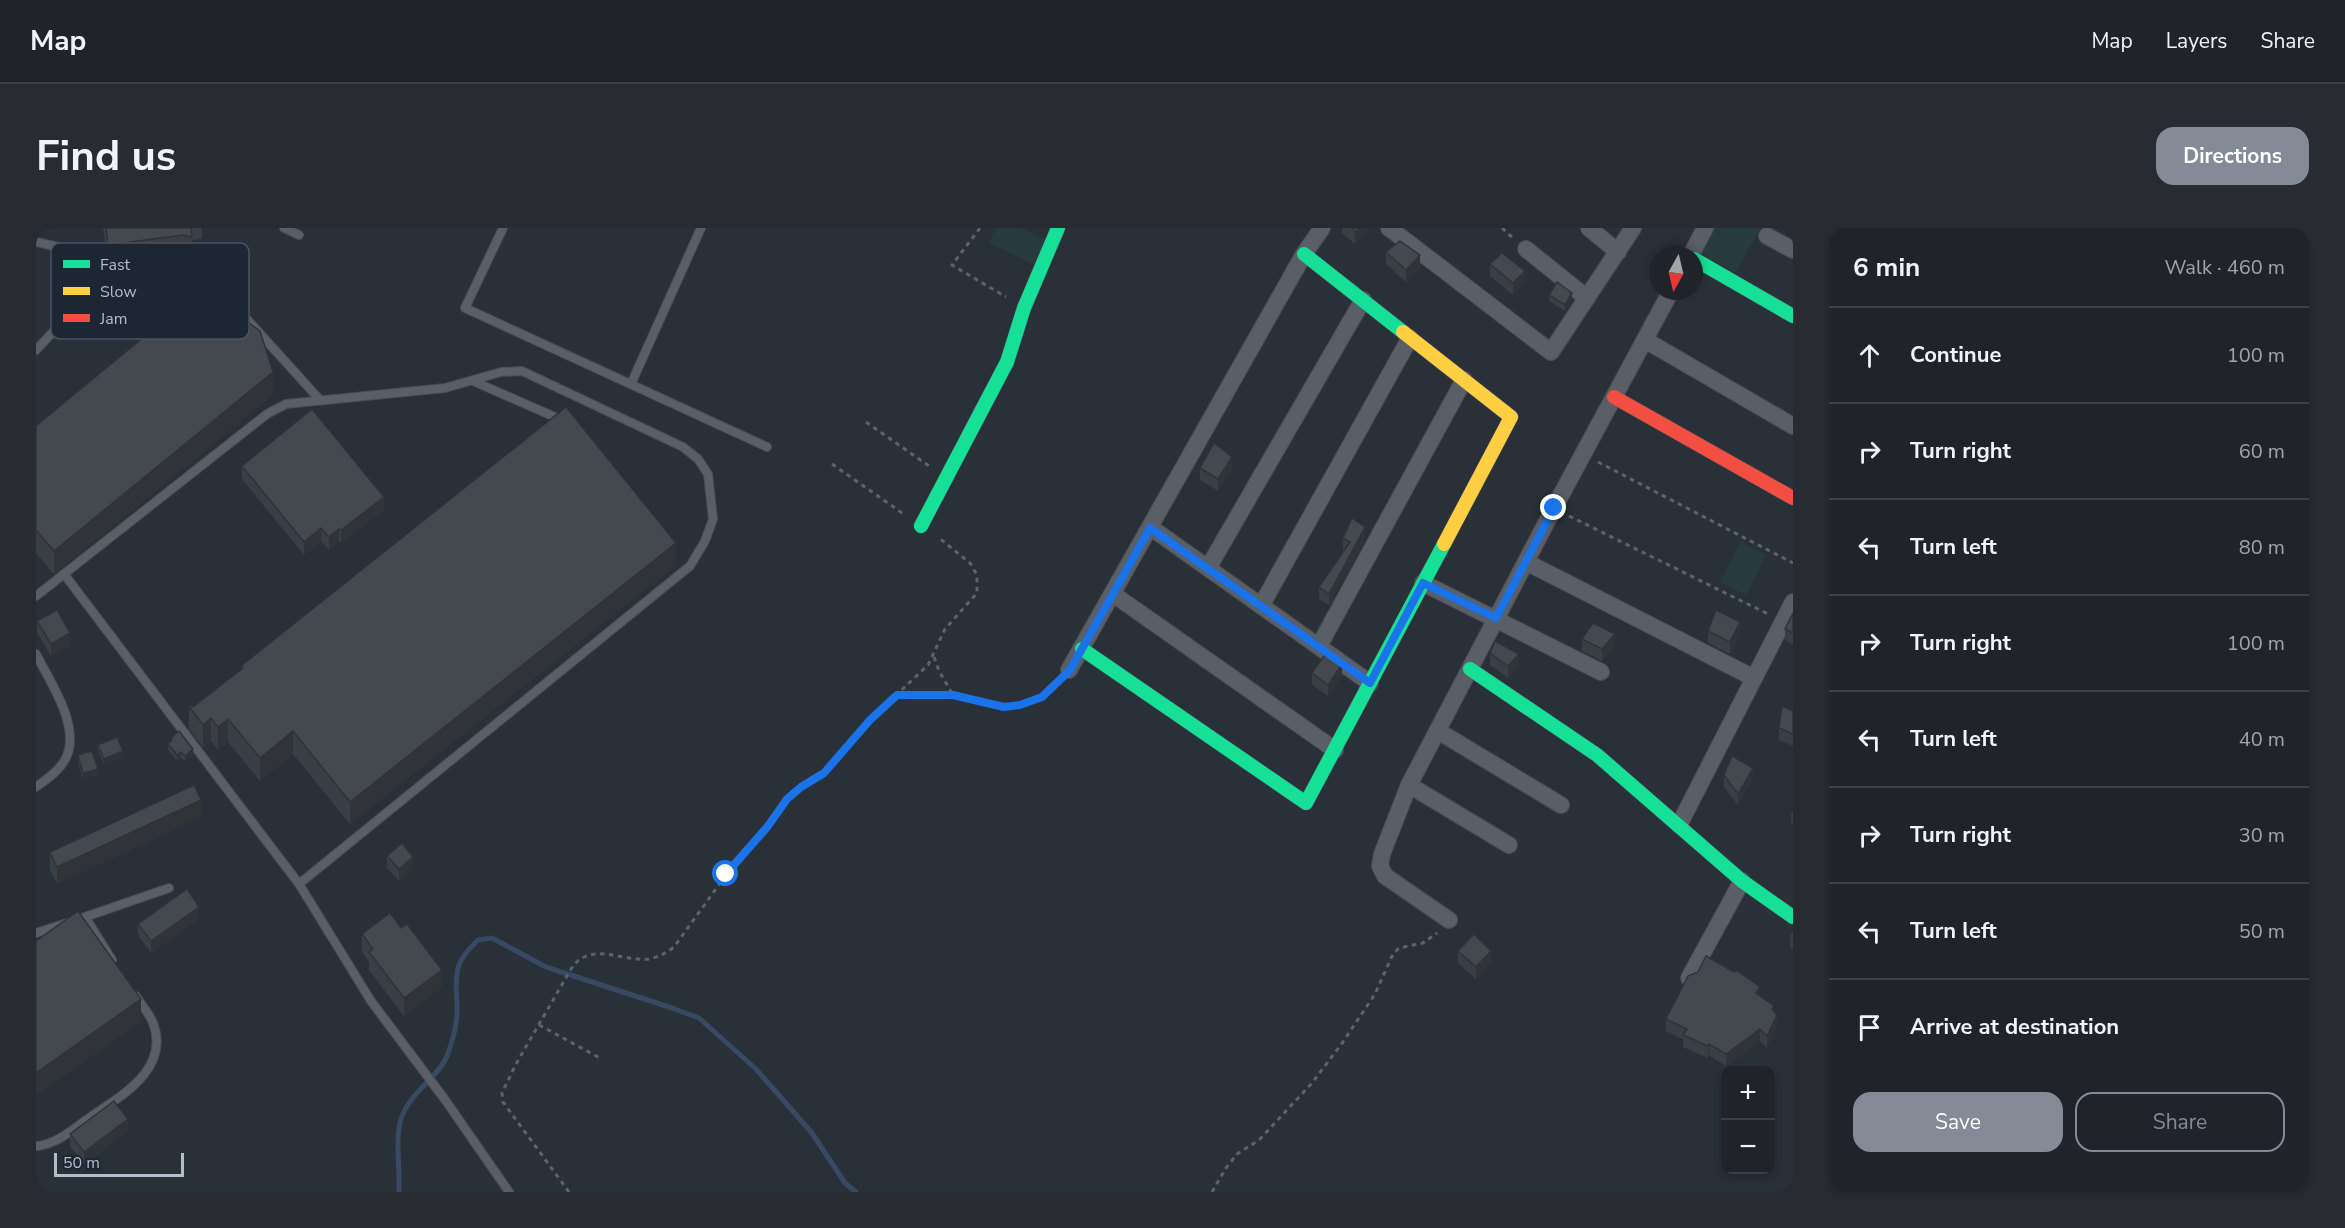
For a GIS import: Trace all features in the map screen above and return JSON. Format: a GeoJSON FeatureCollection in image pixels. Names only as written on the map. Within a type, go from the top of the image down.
{"type":"FeatureCollection","features":[{"type":"Feature","properties":{"kind":"street"},"geometry":{"type":"LineString","coordinates":[[921,526],[1007,362],[1024,308],[1058,228]]}},
{"type":"Feature","properties":{"kind":"street"},"geometry":{"type":"LineString","coordinates":[[1070,670],[1304,254],[1322,228]]}},
{"type":"Feature","properties":{"kind":"street"},"geometry":{"type":"LineString","coordinates":[[1389,228],[1551,352],[1633,228]]}},
{"type":"Feature","properties":{"kind":"street"},"geometry":{"type":"LineString","coordinates":[[1589,228],[1618,252]]}},
{"type":"Feature","properties":{"kind":"street"},"geometry":{"type":"LineString","coordinates":[[1696,246],[1705,228]]}},
{"type":"Feature","properties":{"kind":"street"},"geometry":{"type":"LineString","coordinates":[[1767,236],[1793,250]]}},
{"type":"Feature","properties":{"kind":"street"},"geometry":{"type":"LineString","coordinates":[[1526,249],[1587,298]]}},
{"type":"Feature","properties":{"kind":"street"},"geometry":{"type":"LineString","coordinates":[[1082,649],[1306,803],[1511,417],[1304,254]]}},
{"type":"Feature","properties":{"kind":"street"},"geometry":{"type":"LineString","coordinates":[[1703,264],[1793,316]]}},
{"type":"Feature","properties":{"kind":"street"},"geometry":{"type":"LineString","coordinates":[[1208,568],[1363,300]]}},
{"type":"Feature","properties":{"kind":"street"},"geometry":{"type":"LineString","coordinates":[[1449,920],[1385,876],[1380,866],[1382,854],[1409,785],[1666,300]]}},
{"type":"Feature","properties":{"kind":"street"},"geometry":{"type":"LineString","coordinates":[[1261,606],[1410,338]]}},
{"type":"Feature","properties":{"kind":"street"},"geometry":{"type":"LineString","coordinates":[[1645,340],[1793,426]]}},
{"type":"Feature","properties":{"kind":"street"},"geometry":{"type":"LineString","coordinates":[[1318,646],[1464,380]]}},
{"type":"Feature","properties":{"kind":"street"},"geometry":{"type":"LineString","coordinates":[[1614,397],[1793,498]]}},
{"type":"Feature","properties":{"kind":"street"},"geometry":{"type":"LineString","coordinates":[[1150,528],[1370,683]]}},
{"type":"Feature","properties":{"kind":"street"},"geometry":{"type":"LineString","coordinates":[[1526,562],[1754,678]]}},
{"type":"Feature","properties":{"kind":"street"},"geometry":{"type":"LineString","coordinates":[[1423,583],[1601,672]]}},
{"type":"Feature","properties":{"kind":"street"},"geometry":{"type":"LineString","coordinates":[[1113,594],[1335,750]]}},
{"type":"Feature","properties":{"kind":"street"},"geometry":{"type":"LineString","coordinates":[[1679,825],[1793,602]]}},
{"type":"Feature","properties":{"kind":"street"},"geometry":{"type":"LineString","coordinates":[[1470,669],[1597,755],[1742,881],[1793,917]]}},
{"type":"Feature","properties":{"kind":"street"},"geometry":{"type":"LineString","coordinates":[[1438,731],[1561,805]]}},
{"type":"Feature","properties":{"kind":"street"},"geometry":{"type":"LineString","coordinates":[[1409,785],[1509,845]]}},
{"type":"Feature","properties":{"kind":"street"},"geometry":{"type":"LineString","coordinates":[[1689,978],[1742,881]]}},
{"type":"Feature","properties":{"kind":"lane"},"geometry":{"type":"LineString","coordinates":[[284,228],[299,235]]}},
{"type":"Feature","properties":{"kind":"lane"},"geometry":{"type":"LineString","coordinates":[[503,228],[465,308],[767,447]]}},
{"type":"Feature","properties":{"kind":"lane"},"geometry":{"type":"LineString","coordinates":[[631,384],[701,228]]}},
{"type":"Feature","properties":{"kind":"lane"},"geometry":{"type":"LineString","coordinates":[[36,242],[51,245]]}},
{"type":"Feature","properties":{"kind":"lane"},"geometry":{"type":"LineString","coordinates":[[249,321],[320,400]]}},
{"type":"Feature","properties":{"kind":"lane"},"geometry":{"type":"LineString","coordinates":[[36,350],[51,334]]}},
{"type":"Feature","properties":{"kind":"lane"},"geometry":{"type":"LineString","coordinates":[[36,596],[267,414],[286,404],[445,388],[501,372],[522,371],[683,447],[698,459],[708,474],[713,519],[705,541],[690,566],[299,884]]}},
{"type":"Feature","properties":{"kind":"lane"},"geometry":{"type":"LineString","coordinates":[[473,381],[578,427]]}},
{"type":"Feature","properties":{"kind":"lane"},"geometry":{"type":"LineString","coordinates":[[64,574],[299,884],[345,962],[509,1192]]}},
{"type":"Feature","properties":{"kind":"lane"},"geometry":{"type":"LineString","coordinates":[[36,654],[67,717],[72,741],[66,759],[53,774],[36,787]]}},
{"type":"Feature","properties":{"kind":"lane"},"geometry":{"type":"LineString","coordinates":[[36,933],[170,888]]}},
{"type":"Feature","properties":{"kind":"lane"},"geometry":{"type":"LineString","coordinates":[[85,918],[117,968]]}},
{"type":"Feature","properties":{"kind":"lane"},"geometry":{"type":"LineString","coordinates":[[36,1146],[42,1146],[61,1138],[136,1086],[148,1070],[155,1054],[153,1023],[133,991]]}},
{"type":"Feature","properties":{"kind":"path"},"geometry":{"type":"LineString","coordinates":[[980,228],[952,265],[1024,308]]}},
{"type":"Feature","properties":{"kind":"path"},"geometry":{"type":"LineString","coordinates":[[866,422],[945,477]]}},
{"type":"Feature","properties":{"kind":"path"},"geometry":{"type":"LineString","coordinates":[[1583,454],[1793,563]]}},
{"type":"Feature","properties":{"kind":"path"},"geometry":{"type":"LineString","coordinates":[[569,1192],[506,1107],[502,1097],[504,1088],[571,969],[579,959],[593,953],[650,959],[663,955],[674,947],[726,874],[768,826],[787,799],[824,773],[870,720],[928,665],[945,629],[977,593],[977,574],[970,563],[832,464]]}},
{"type":"Feature","properties":{"kind":"path"},"geometry":{"type":"LineString","coordinates":[[1554,508],[1783,621]]}},
{"type":"Feature","properties":{"kind":"path"},"geometry":{"type":"LineString","coordinates":[[934,656],[939,671],[953,695]]}},
{"type":"Feature","properties":{"kind":"path"},"geometry":{"type":"LineString","coordinates":[[897,695],[953,695],[1004,707],[1020,705],[1042,697],[1070,670]]}},
{"type":"Feature","properties":{"kind":"path"},"geometry":{"type":"LineString","coordinates":[[1212,1192],[1237,1154],[1259,1140],[1312,1083],[1375,994],[1393,954],[1399,948],[1430,939],[1449,920]]}},
{"type":"Feature","properties":{"kind":"path"},"geometry":{"type":"LineString","coordinates":[[539,1025],[600,1058]]}},
{"type":"Feature","properties":{"kind":"green space"},"geometry":{"type":"Polygon","coordinates":[[[996,228],[1021,228],[1047,240],[1035,265],[989,243],[996,228]]]}},
{"type":"Feature","properties":{"kind":"green space"},"geometry":{"type":"Polygon","coordinates":[[[1713,228],[1760,228],[1736,273],[1703,255],[1703,247],[1713,228]]]}},
{"type":"Feature","properties":{"kind":"green space"},"geometry":{"type":"Polygon","coordinates":[[[1740,542],[1766,555],[1746,595],[1720,582],[1740,542]]]}},
{"type":"Feature","properties":{"kind":"building"},"geometry":{"type":"Polygon","coordinates":[[[106,228],[191,228],[192,237],[183,235],[108,243],[106,228]]]}},
{"type":"Feature","properties":{"kind":"building"},"geometry":{"type":"Polygon","coordinates":[[[1400,241],[1420,255],[1406,270],[1386,252],[1400,241]]]}},
{"type":"Feature","properties":{"kind":"building"},"geometry":{"type":"Polygon","coordinates":[[[1502,253],[1525,271],[1513,283],[1490,264],[1502,253]]]}},
{"type":"Feature","properties":{"kind":"building"},"geometry":{"type":"Polygon","coordinates":[[[1557,282],[1572,293],[1565,305],[1549,295],[1557,282]]]}},
{"type":"Feature","properties":{"kind":"building"},"geometry":{"type":"Polygon","coordinates":[[[249,323],[260,331],[273,372],[54,551],[36,530],[36,426],[141,339],[249,339],[249,323]]]}},
{"type":"Feature","properties":{"kind":"building"},"geometry":{"type":"Polygon","coordinates":[[[566,407],[676,543],[350,802],[293,731],[260,758],[228,719],[218,727],[211,718],[203,725],[189,706],[193,707],[243,668],[241,666],[566,407]]]}},
{"type":"Feature","properties":{"kind":"building"},"geometry":{"type":"Polygon","coordinates":[[[312,409],[384,497],[329,537],[321,528],[304,542],[242,466],[312,409]]]}},
{"type":"Feature","properties":{"kind":"building"},"geometry":{"type":"Polygon","coordinates":[[[1214,443],[1232,457],[1218,479],[1200,468],[1214,443]]]}},
{"type":"Feature","properties":{"kind":"building"},"geometry":{"type":"Polygon","coordinates":[[[1352,518],[1365,527],[1329,594],[1319,587],[1350,542],[1343,538],[1352,518]]]}},
{"type":"Feature","properties":{"kind":"building"},"geometry":{"type":"Polygon","coordinates":[[[57,610],[70,633],[51,644],[37,621],[57,610]]]}},
{"type":"Feature","properties":{"kind":"building"},"geometry":{"type":"Polygon","coordinates":[[[1716,610],[1740,622],[1730,642],[1708,631],[1716,610]]]}},
{"type":"Feature","properties":{"kind":"building"},"geometry":{"type":"Polygon","coordinates":[[[1793,613],[1793,633],[1785,629],[1793,613]]]}},
{"type":"Feature","properties":{"kind":"building"},"geometry":{"type":"Polygon","coordinates":[[[1593,623],[1615,634],[1602,649],[1582,639],[1593,623]]]}},
{"type":"Feature","properties":{"kind":"building"},"geometry":{"type":"Polygon","coordinates":[[[1495,641],[1519,654],[1508,666],[1490,653],[1495,641]]]}},
{"type":"Feature","properties":{"kind":"building"},"geometry":{"type":"Polygon","coordinates":[[[1326,653],[1342,664],[1328,685],[1312,673],[1326,653]]]}},
{"type":"Feature","properties":{"kind":"building"},"geometry":{"type":"Polygon","coordinates":[[[1782,706],[1793,711],[1793,734],[1779,728],[1782,706]]]}},
{"type":"Feature","properties":{"kind":"building"},"geometry":{"type":"Polygon","coordinates":[[[179,731],[193,749],[185,756],[181,752],[177,755],[168,744],[179,731]]]}},
{"type":"Feature","properties":{"kind":"building"},"geometry":{"type":"Polygon","coordinates":[[[117,737],[123,751],[104,759],[98,745],[117,737]]]}},
{"type":"Feature","properties":{"kind":"building"},"geometry":{"type":"Polygon","coordinates":[[[92,751],[98,769],[83,773],[78,755],[92,751]]]}},
{"type":"Feature","properties":{"kind":"building"},"geometry":{"type":"Polygon","coordinates":[[[1732,756],[1753,768],[1738,794],[1724,775],[1732,756]]]}},
{"type":"Feature","properties":{"kind":"building"},"geometry":{"type":"Polygon","coordinates":[[[194,785],[201,800],[57,867],[50,852],[194,785]]]}},
{"type":"Feature","properties":{"kind":"building"},"geometry":{"type":"Polygon","coordinates":[[[402,843],[413,857],[399,869],[387,856],[402,843]]]}},
{"type":"Feature","properties":{"kind":"building"},"geometry":{"type":"Polygon","coordinates":[[[187,889],[199,907],[151,941],[138,924],[187,889]]]}},
{"type":"Feature","properties":{"kind":"building"},"geometry":{"type":"Polygon","coordinates":[[[78,911],[141,999],[36,1073],[36,941],[78,911]]]}},
{"type":"Feature","properties":{"kind":"building"},"geometry":{"type":"Polygon","coordinates":[[[390,913],[401,928],[407,924],[442,970],[404,998],[369,952],[373,949],[362,934],[390,913]]]}},
{"type":"Feature","properties":{"kind":"building"},"geometry":{"type":"Polygon","coordinates":[[[1474,934],[1491,951],[1476,967],[1458,951],[1474,934]]]}},
{"type":"Feature","properties":{"kind":"building"},"geometry":{"type":"Polygon","coordinates":[[[1706,956],[1734,972],[1736,970],[1760,987],[1756,993],[1774,1006],[1772,1009],[1777,1015],[1767,1036],[1760,1029],[1726,1054],[1709,1044],[1708,1046],[1683,1035],[1687,1029],[1666,1019],[1688,976],[1698,972],[1706,956]]]}},
{"type":"Feature","properties":{"kind":"building"},"geometry":{"type":"Polygon","coordinates":[[[114,1101],[128,1119],[84,1152],[70,1134],[114,1101]]]}},
{"type":"Feature","properties":{"kind":"waterway"},"geometry":{"type":"LineString","coordinates":[[399,1192],[398,1145],[401,1119],[410,1101],[443,1064],[447,1056],[456,1025],[456,978],[462,959],[478,940],[492,938],[546,967],[699,1018],[756,1069],[812,1133],[845,1183],[856,1192]]}},
{"type":"Feature","properties":{"kind":"traffic: fast"},"geometry":{"type":"LineString","coordinates":[[921,526],[1007,362],[1024,308],[1058,228]]}},
{"type":"Feature","properties":{"kind":"traffic: fast"},"geometry":{"type":"LineString","coordinates":[[1304,254],[1403,332]]}},
{"type":"Feature","properties":{"kind":"traffic: fast"},"geometry":{"type":"LineString","coordinates":[[1703,264],[1793,316]]}},
{"type":"Feature","properties":{"kind":"traffic: fast"},"geometry":{"type":"LineString","coordinates":[[1082,649],[1306,803],[1444,544]]}},
{"type":"Feature","properties":{"kind":"traffic: fast"},"geometry":{"type":"LineString","coordinates":[[1470,669],[1597,755],[1742,881],[1793,917]]}},
{"type":"Feature","properties":{"kind":"traffic: slow"},"geometry":{"type":"LineString","coordinates":[[1403,332],[1511,417],[1444,544]]}},
{"type":"Feature","properties":{"kind":"traffic: jam"},"geometry":{"type":"LineString","coordinates":[[1614,397],[1793,498]]}},
{"type":"Feature","properties":{"kind":"route"},"geometry":{"type":"LineString","coordinates":[[726,874],[768,826],[787,799],[824,773],[870,720],[897,695],[953,695],[983,704],[1004,707],[1020,705],[1042,697],[1070,670],[1150,528],[1370,683],[1423,583],[1496,618],[1554,508]]}}]}
